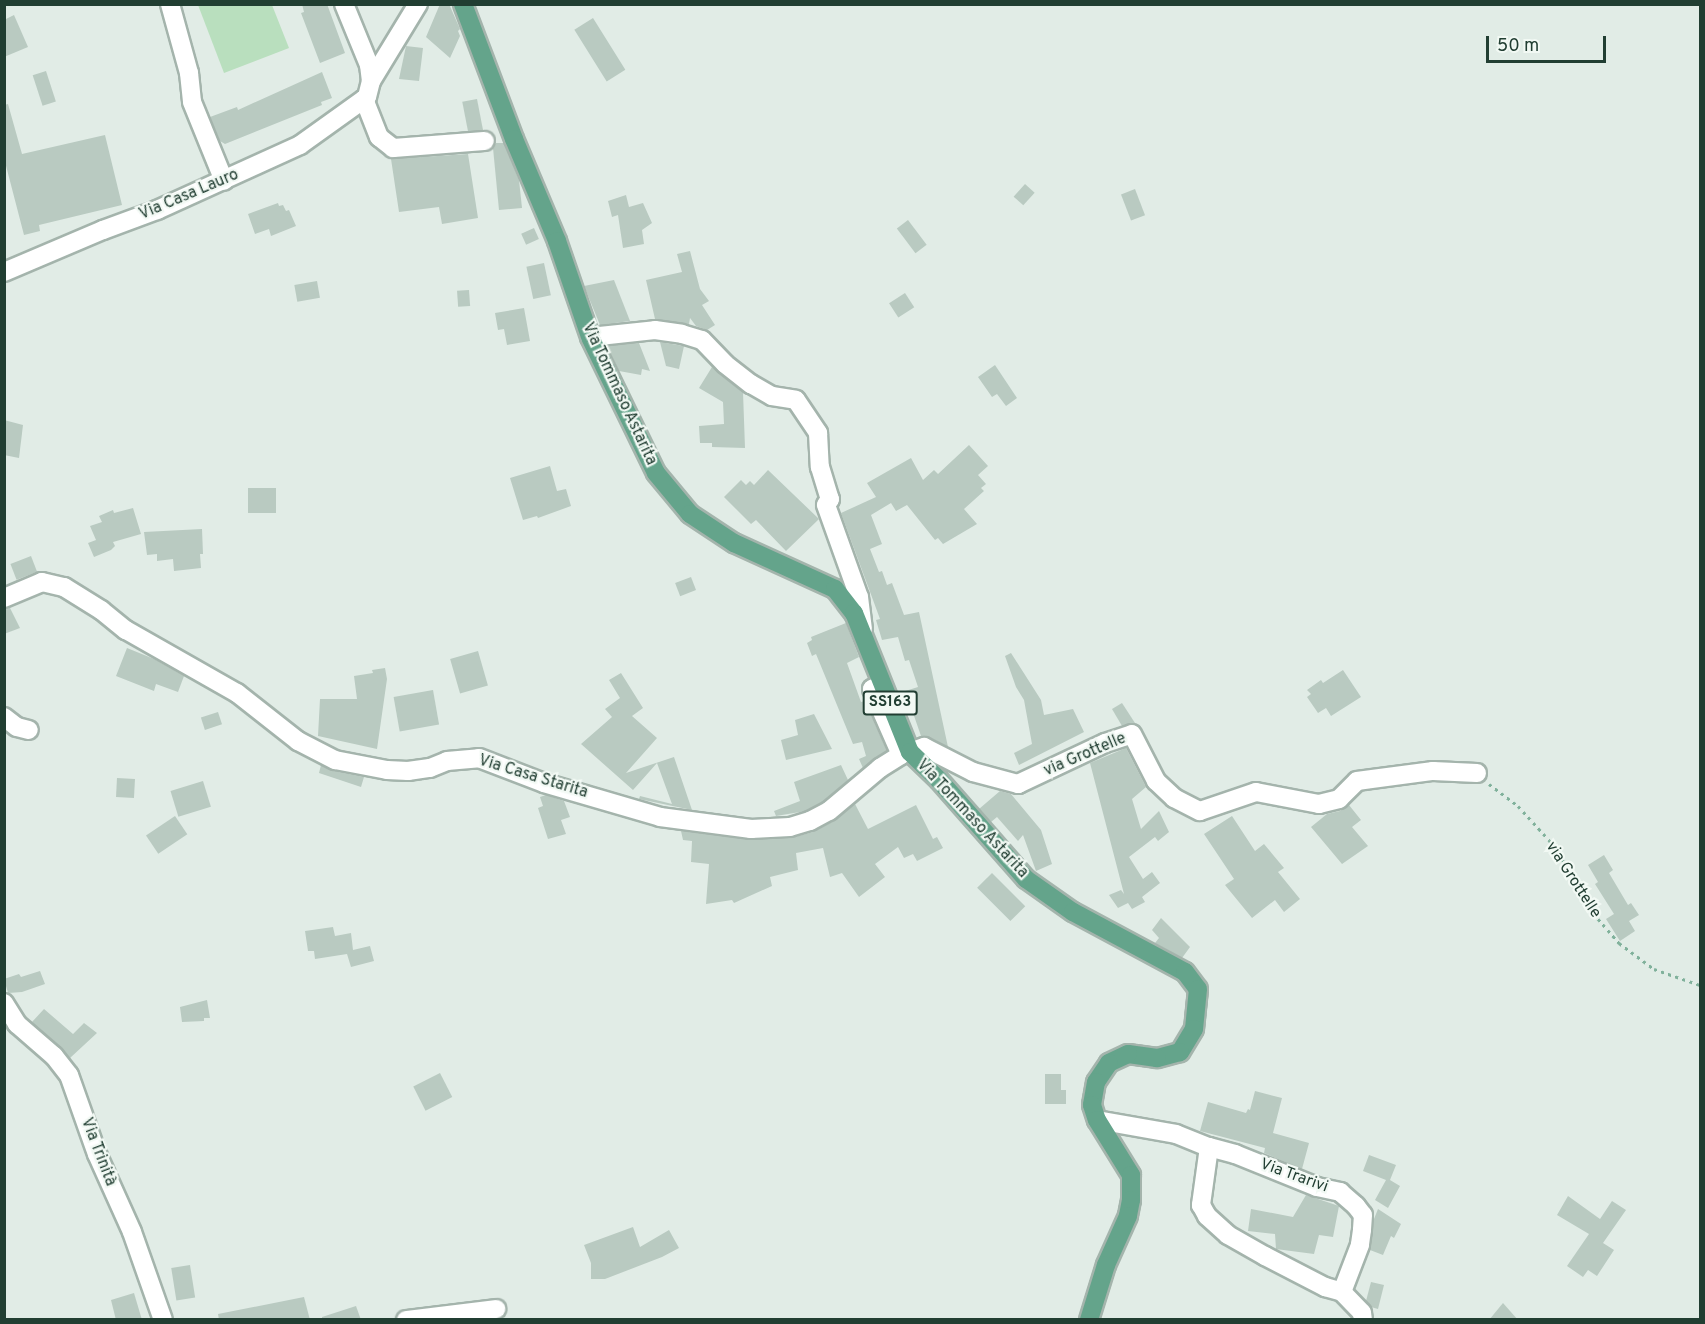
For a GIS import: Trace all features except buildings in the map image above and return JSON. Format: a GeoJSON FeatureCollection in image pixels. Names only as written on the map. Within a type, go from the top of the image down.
{"type":"FeatureCollection","features":[{"type":"Feature","properties":{"kind":"main road","name":"Via Tommaso Astarita"},"geometry":{"type":"LineString","coordinates":[[463,4],[514,139],[557,241],[590,337],[656,473],[690,514],[734,543],[835,589],[854,613],[910,752],[939,780],[1026,879],[1073,912],[1185,972],[1198,989],[1194,1029],[1180,1052],[1157,1058],[1128,1054],[1109,1063],[1096,1082],[1092,1105],[1097,1120],[1131,1175],[1131,1200],[1128,1216],[1106,1265],[1089,1320]]}},
{"type":"Feature","properties":{"kind":"street"},"geometry":{"type":"LineString","coordinates":[[170,4],[189,73],[192,102],[224,181]]}},
{"type":"Feature","properties":{"kind":"street"},"geometry":{"type":"LineString","coordinates":[[344,4],[369,65],[371,81]]}},
{"type":"Feature","properties":{"kind":"street"},"geometry":{"type":"LineString","coordinates":[[418,4],[371,81],[364,99],[379,137],[393,148],[485,141]]}},
{"type":"Feature","properties":{"kind":"street","name":"Via Casa Lauro"},"geometry":{"type":"LineString","coordinates":[[4,272],[224,181],[300,145],[364,99]]}},
{"type":"Feature","properties":{"kind":"street"},"geometry":{"type":"LineString","coordinates":[[590,337],[655,330],[702,340],[725,364],[751,384],[772,396],[796,400],[818,433],[820,467],[830,499],[826,505],[859,597],[865,639]]}},
{"type":"Feature","properties":{"kind":"street","name":"Via Casa Starita"},"geometry":{"type":"LineString","coordinates":[[4,598],[42,582],[64,587],[101,610],[126,630],[237,693],[298,741],[336,760],[387,770],[408,771],[430,768],[447,761],[479,758],[544,783],[660,817],[770,830],[790,827],[829,811],[880,768],[901,755],[872,689],[882,684]]}},
{"type":"Feature","properties":{"kind":"street"},"geometry":{"type":"LineString","coordinates":[[4,717],[17,728],[29,730]]}},
{"type":"Feature","properties":{"kind":"street","name":"via Grottelle"},"geometry":{"type":"LineString","coordinates":[[910,752],[924,747],[973,772],[1018,784],[1105,742],[1132,734],[1156,781],[1174,798],[1200,811],[1256,792],[1319,804],[1339,799],[1357,781],[1433,771],[1476,772]]}},
{"type":"Feature","properties":{"kind":"street","name":"Via Trinità"},"geometry":{"type":"LineString","coordinates":[[4,1003],[17,1024],[54,1056],[69,1075],[97,1154],[132,1232],[163,1320]]}},
{"type":"Feature","properties":{"kind":"street","name":"Via Trarivi"},"geometry":{"type":"LineString","coordinates":[[1097,1120],[1176,1134],[1235,1154],[1317,1187],[1340,1192],[1364,1215],[1360,1245],[1342,1292]]}},
{"type":"Feature","properties":{"kind":"street"},"geometry":{"type":"LineString","coordinates":[[1209,1147],[1201,1205],[1207,1216],[1228,1235],[1264,1256],[1325,1287],[1342,1292],[1366,1317]]}},
{"type":"Feature","properties":{"kind":"street"},"geometry":{"type":"LineString","coordinates":[[406,1320],[496,1309]]}},
{"type":"Feature","properties":{"kind":"path","name":"via Grottelle"},"geometry":{"type":"LineString","coordinates":[[1476,772],[1518,806],[1549,840],[1571,873],[1593,913],[1619,943],[1654,969],[1701,985]]}},
{"type":"Feature","properties":{"kind":"green space"},"geometry":{"type":"Polygon","coordinates":[[[198,5],[272,5],[289,48],[224,73],[198,5]]]}}]}
